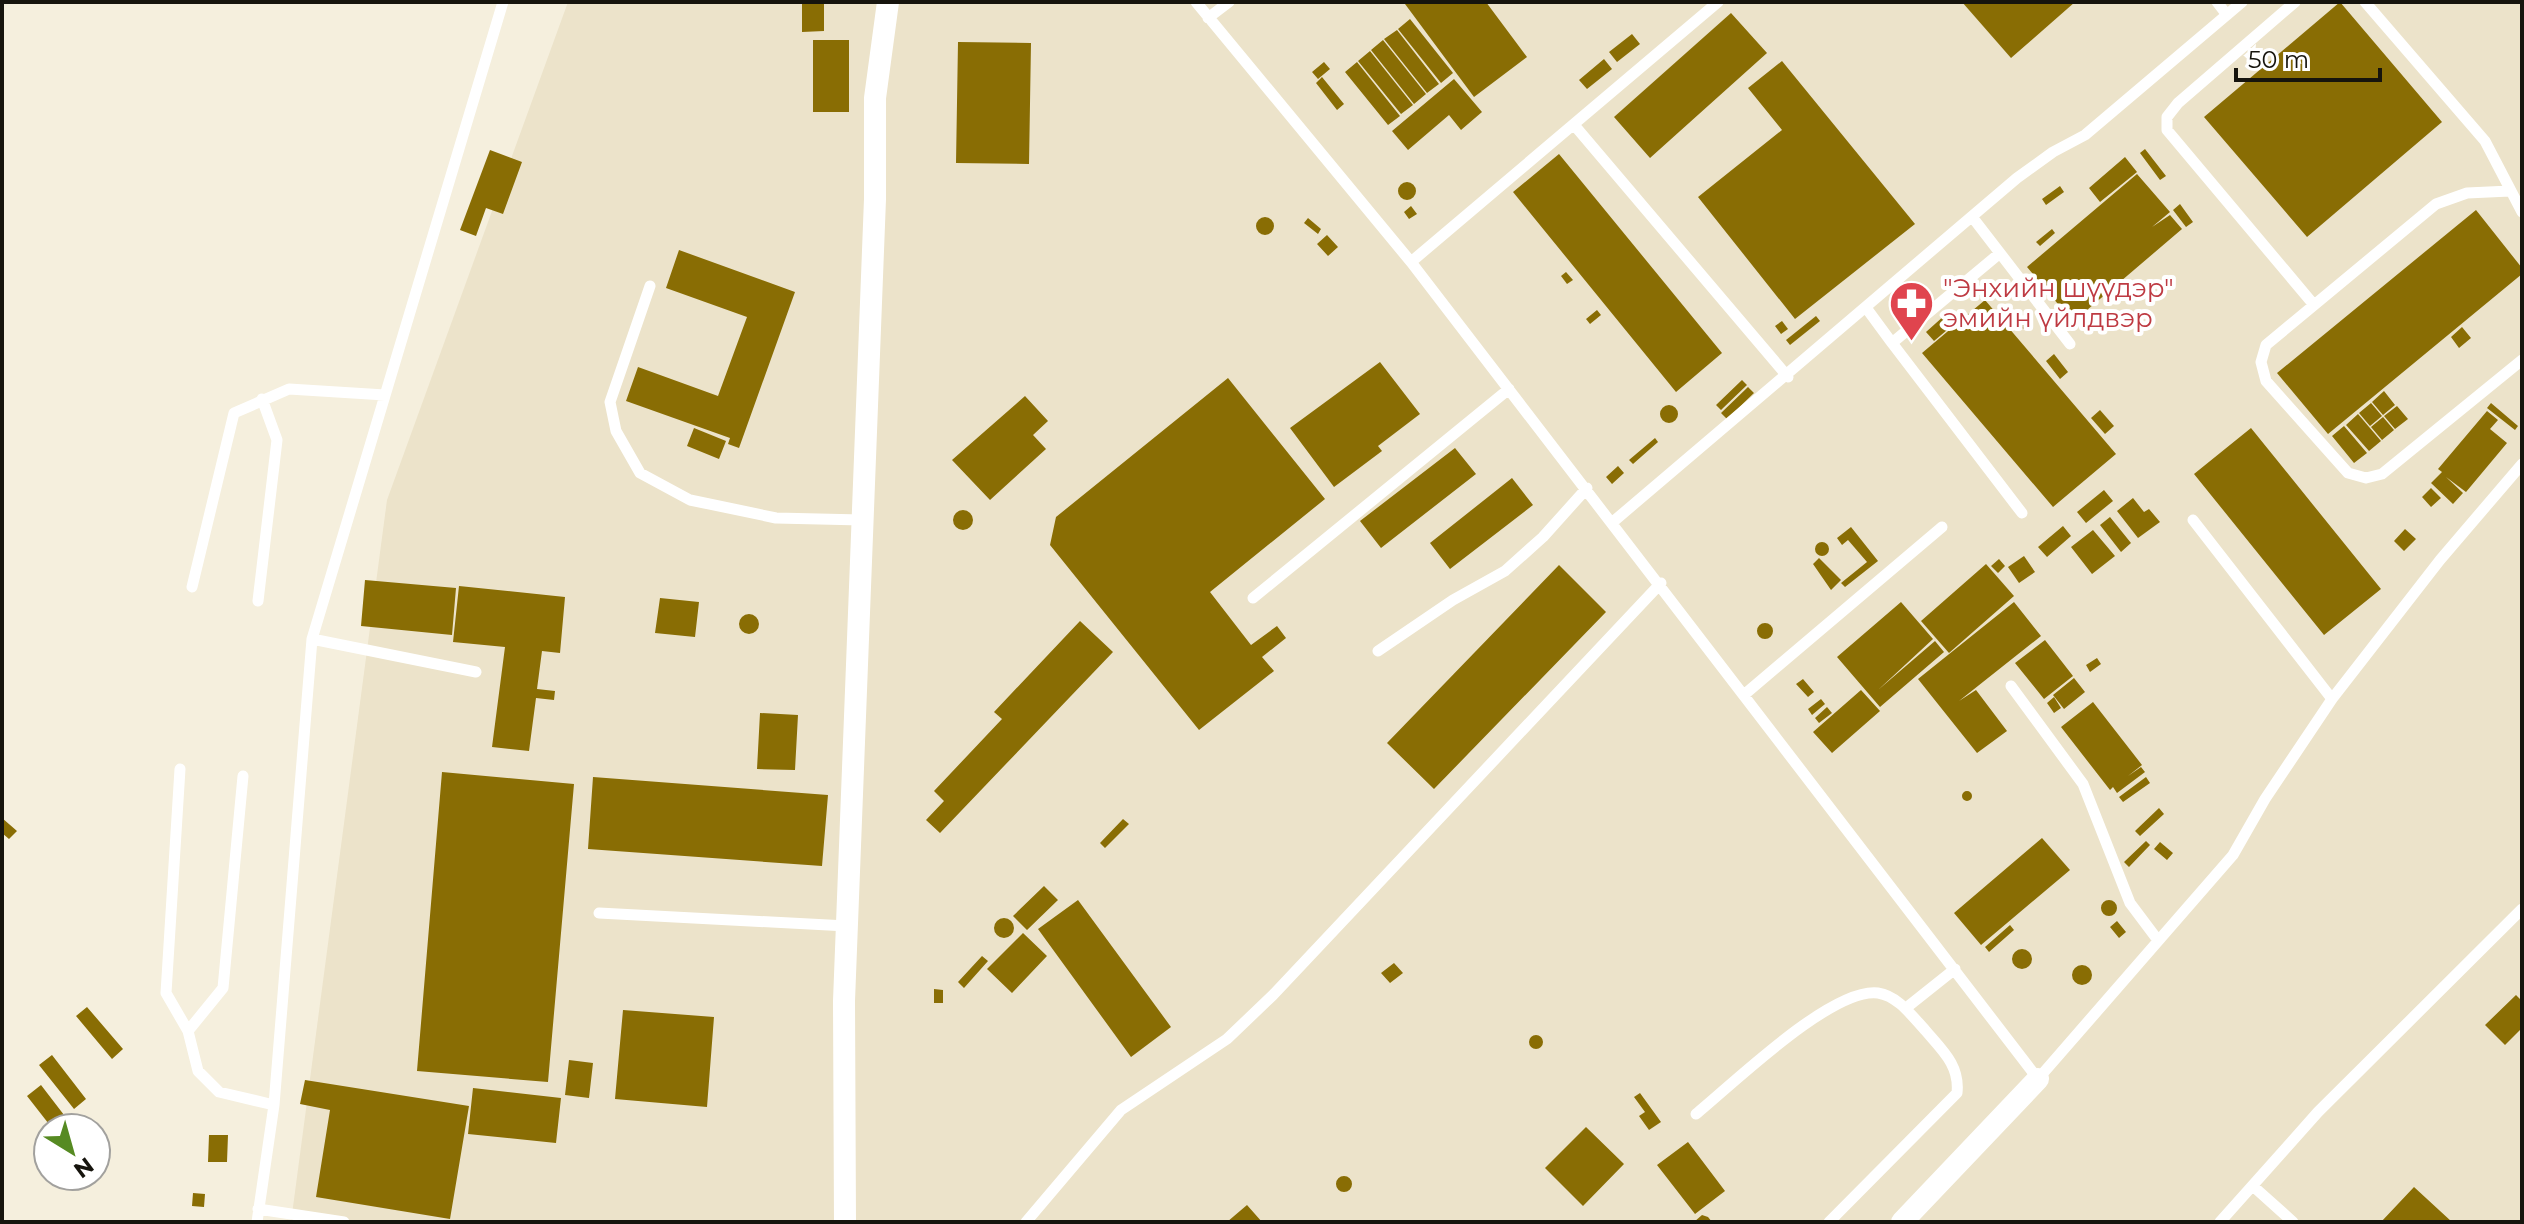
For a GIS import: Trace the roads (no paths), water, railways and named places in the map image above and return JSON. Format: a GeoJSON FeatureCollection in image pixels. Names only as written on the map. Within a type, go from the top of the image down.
{"type":"FeatureCollection","features":[{"type":"Feature","properties":{"kind":"street"},"geometry":{"type":"LineString","coordinates":[[845,1222],[844,1001],[875,199],[875,98],[888,2]]}},
{"type":"Feature","properties":{"kind":"street"},"geometry":{"type":"LineString","coordinates":[[1902,1222],[2038,1079]]}},
{"type":"Feature","properties":{"kind":"lane"},"geometry":{"type":"LineString","coordinates":[[257,1222],[274,1105],[312,639],[503,2]]}},
{"type":"Feature","properties":{"kind":"lane"},"geometry":{"type":"LineString","coordinates":[[1196,2],[1411,262],[1614,521],[2038,1079],[2233,855],[2265,799],[2332,699],[2440,560],[2522,464]]}},
{"type":"Feature","properties":{"kind":"lane"},"geometry":{"type":"LineString","coordinates":[[1208,18],[1229,2]]}},
{"type":"Feature","properties":{"kind":"lane"},"geometry":{"type":"LineString","coordinates":[[1411,262],[1718,2]]}},
{"type":"Feature","properties":{"kind":"lane"},"geometry":{"type":"LineString","coordinates":[[2217,2],[2227,15]]}},
{"type":"Feature","properties":{"kind":"lane"},"geometry":{"type":"LineString","coordinates":[[1614,521],[1788,377],[2017,178],[2053,152],[2085,135],[2242,2]]}},
{"type":"Feature","properties":{"kind":"lane"},"geometry":{"type":"LineString","coordinates":[[2295,2],[2178,103],[2167,117],[2167,130],[2314,305]]}},
{"type":"Feature","properties":{"kind":"lane"},"geometry":{"type":"LineString","coordinates":[[2365,2],[2485,141],[2522,212]]}},
{"type":"Feature","properties":{"kind":"lane"},"geometry":{"type":"LineString","coordinates":[[1575,126],[1788,377]]}},
{"type":"Feature","properties":{"kind":"lane"},"geometry":{"type":"LineString","coordinates":[[2510,191],[2467,193],[2436,204],[2266,345],[2261,362],[2266,381],[2348,473],[2366,478],[2382,474],[2522,360]]}},
{"type":"Feature","properties":{"kind":"lane"},"geometry":{"type":"LineString","coordinates":[[1973,218],[2070,344]]}},
{"type":"Feature","properties":{"kind":"lane"},"geometry":{"type":"LineString","coordinates":[[1892,343],[2000,253]]}},
{"type":"Feature","properties":{"kind":"lane"},"geometry":{"type":"LineString","coordinates":[[650,286],[610,402],[616,431],[640,473],[690,500],[776,518],[862,520]]}},
{"type":"Feature","properties":{"kind":"lane"},"geometry":{"type":"LineString","coordinates":[[1867,309],[2022,513]]}},
{"type":"Feature","properties":{"kind":"lane"},"geometry":{"type":"LineString","coordinates":[[192,587],[234,413],[289,389],[385,395]]}},
{"type":"Feature","properties":{"kind":"lane"},"geometry":{"type":"LineString","coordinates":[[1253,598],[1509,389]]}},
{"type":"Feature","properties":{"kind":"lane"},"geometry":{"type":"LineString","coordinates":[[258,601],[277,440],[262,399]]}},
{"type":"Feature","properties":{"kind":"lane"},"geometry":{"type":"LineString","coordinates":[[1378,651],[1453,600],[1505,571],[1543,537],[1587,488]]}},
{"type":"Feature","properties":{"kind":"lane"},"geometry":{"type":"LineString","coordinates":[[2193,520],[2332,699]]}},
{"type":"Feature","properties":{"kind":"lane"},"geometry":{"type":"LineString","coordinates":[[1745,694],[1942,527]]}},
{"type":"Feature","properties":{"kind":"lane"},"geometry":{"type":"LineString","coordinates":[[1026,1222],[1121,1110],[1227,1039],[1273,995],[1661,583]]}},
{"type":"Feature","properties":{"kind":"lane"},"geometry":{"type":"LineString","coordinates":[[312,639],[476,672]]}},
{"type":"Feature","properties":{"kind":"lane"},"geometry":{"type":"LineString","coordinates":[[2011,686],[2083,784],[2130,903],[2157,939]]}},
{"type":"Feature","properties":{"kind":"lane"},"geometry":{"type":"LineString","coordinates":[[180,769],[166,993],[188,1031],[198,1071],[219,1092],[274,1105]]}},
{"type":"Feature","properties":{"kind":"lane"},"geometry":{"type":"LineString","coordinates":[[188,1031],[223,988],[243,776]]}},
{"type":"Feature","properties":{"kind":"lane"},"geometry":{"type":"LineString","coordinates":[[2220,1222],[2318,1112],[2522,909]]}},
{"type":"Feature","properties":{"kind":"lane"},"geometry":{"type":"LineString","coordinates":[[599,913],[848,926]]}},
{"type":"Feature","properties":{"kind":"lane"},"geometry":{"type":"LineString","coordinates":[[1906,1008],[1955,969]]}},
{"type":"Feature","properties":{"kind":"lane"},"geometry":{"type":"LineString","coordinates":[[1696,1114],[1825,1008],[1857,994],[1878,993],[1906,1008],[1953,1064],[1959,1079],[1957,1093],[1829,1222]]}},
{"type":"Feature","properties":{"kind":"lane"},"geometry":{"type":"LineString","coordinates":[[2254,1187],[2293,1222]]}},
{"type":"Feature","properties":{"kind":"lane"},"geometry":{"type":"LineString","coordinates":[[258,1209],[344,1222]]}},
{"type":"Feature","properties":{"kind":"place","name":"\"Энхийн шүүдэр\" эмийн үйлдвэр"},"geometry":{"type":"Point","coordinates":[1912,342]}}]}
